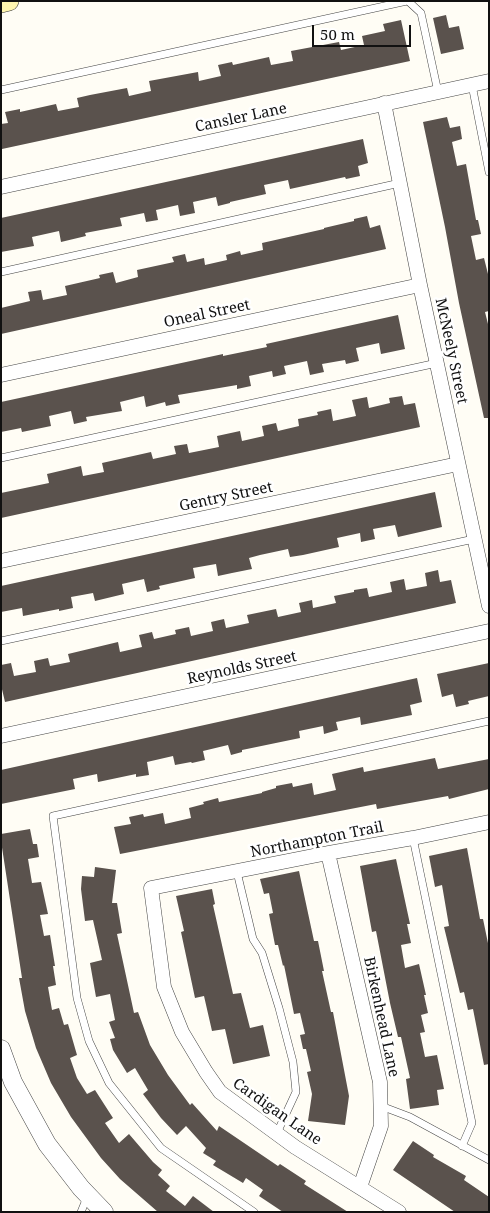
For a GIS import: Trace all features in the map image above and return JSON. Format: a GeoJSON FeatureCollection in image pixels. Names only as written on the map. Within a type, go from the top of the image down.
{"type":"FeatureCollection","features":[{"type":"Feature","properties":{"kind":"main road"},"geometry":{"type":"LineString","coordinates":[[1,3],[9,1]]}},
{"type":"Feature","properties":{"kind":"street","name":"Cansler Lane"},"geometry":{"type":"LineString","coordinates":[[1,187],[384,103],[489,82]]}},
{"type":"Feature","properties":{"kind":"street","name":"McNeely Street"},"geometry":{"type":"LineString","coordinates":[[384,103],[420,285],[489,606]]}},
{"type":"Feature","properties":{"kind":"street","name":"Oneal Street"},"geometry":{"type":"LineString","coordinates":[[1,375],[420,285]]}},
{"type":"Feature","properties":{"kind":"street","name":"Gentry Street"},"geometry":{"type":"LineString","coordinates":[[1,561],[458,464]]}},
{"type":"Feature","properties":{"kind":"street","name":"Reynolds Street"},"geometry":{"type":"LineString","coordinates":[[1,736],[489,631]]}},
{"type":"Feature","properties":{"kind":"street","name":"Northampton Trail"},"geometry":{"type":"LineString","coordinates":[[151,888],[489,822]]}},
{"type":"Feature","properties":{"kind":"street","name":"Birkenhead Lane"},"geometry":{"type":"LineString","coordinates":[[328,853],[380,1082],[381,1126],[360,1187]]}},
{"type":"Feature","properties":{"kind":"street","name":"Cardigan Lane"},"geometry":{"type":"LineString","coordinates":[[151,888],[164,987],[182,1032],[220,1092],[277,1133],[399,1212]]}},
{"type":"Feature","properties":{"kind":"street"},"geometry":{"type":"LineString","coordinates":[[1,1049],[13,1082],[47,1144],[104,1212]]}},
{"type":"Feature","properties":{"kind":"lane"},"geometry":{"type":"LineString","coordinates":[[1,90],[408,1],[421,13],[438,92]]}},
{"type":"Feature","properties":{"kind":"lane"},"geometry":{"type":"LineString","coordinates":[[472,85],[489,172]]}},
{"type":"Feature","properties":{"kind":"lane"},"geometry":{"type":"LineString","coordinates":[[1,272],[400,183]]}},
{"type":"Feature","properties":{"kind":"lane"},"geometry":{"type":"LineString","coordinates":[[1,458],[437,363]]}},
{"type":"Feature","properties":{"kind":"lane"},"geometry":{"type":"LineString","coordinates":[[1,641],[474,538]]}},
{"type":"Feature","properties":{"kind":"lane"},"geometry":{"type":"LineString","coordinates":[[254,1212],[161,1148],[109,1084],[89,1041],[77,998],[53,816],[489,721]]}},
{"type":"Feature","properties":{"kind":"lane"},"geometry":{"type":"LineString","coordinates":[[413,838],[472,1123],[462,1146]]}},
{"type":"Feature","properties":{"kind":"lane"},"geometry":{"type":"LineString","coordinates":[[237,872],[253,939],[262,953],[293,1062],[296,1092],[277,1133]]}},
{"type":"Feature","properties":{"kind":"lane"},"geometry":{"type":"LineString","coordinates":[[381,1106],[410,1117],[489,1160]]}},
{"type":"Feature","properties":{"kind":"lane"},"geometry":{"type":"LineString","coordinates":[[81,1212],[88,1195]]}},
{"type":"Feature","properties":{"kind":"building"},"geometry":{"type":"Polygon","coordinates":[[[446,15],[449,28],[459,26],[464,49],[441,54],[433,18],[446,15]]]}},
{"type":"Feature","properties":{"kind":"building"},"geometry":{"type":"Polygon","coordinates":[[[401,20],[410,61],[2,149],[1,124],[8,123],[5,112],[20,109],[20,112],[56,104],[58,111],[79,107],[77,98],[90,95],[127,88],[129,96],[151,91],[149,81],[198,72],[199,81],[221,76],[218,65],[232,62],[233,65],[269,57],[271,65],[293,61],[291,51],[339,42],[341,50],[364,45],[362,36],[385,31],[383,24],[401,20]]]}},
{"type":"Feature","properties":{"kind":"building"},"geometry":{"type":"Polygon","coordinates":[[[447,117],[450,128],[460,126],[462,139],[452,142],[457,166],[466,164],[476,220],[478,220],[481,234],[471,236],[476,260],[484,258],[489,278],[489,311],[485,312],[489,328],[489,418],[484,418],[423,122],[447,117]]]}},
{"type":"Feature","properties":{"kind":"building"},"geometry":{"type":"Polygon","coordinates":[[[363,139],[368,163],[358,166],[360,176],[346,179],[345,177],[290,189],[288,180],[264,185],[266,194],[218,206],[216,197],[193,202],[195,213],[180,216],[178,205],[156,210],[158,220],[146,222],[144,213],[120,218],[122,226],[85,233],[86,236],[61,242],[59,231],[32,237],[34,246],[1,252],[1,218],[363,139]]]}},
{"type":"Feature","properties":{"kind":"building"},"geometry":{"type":"Polygon","coordinates":[[[367,216],[370,228],[380,225],[386,249],[1,334],[1,308],[30,301],[28,292],[41,290],[43,300],[67,295],[65,286],[100,278],[99,275],[113,272],[116,283],[138,277],[137,270],[174,262],[172,257],[185,254],[187,262],[204,258],[205,265],[227,260],[226,255],[240,251],[241,255],[263,250],[262,243],[324,229],[367,216]]]}},
{"type":"Feature","properties":{"kind":"building"},"geometry":{"type":"Polygon","coordinates":[[[398,315],[405,349],[381,354],[379,343],[356,348],[359,361],[346,364],[345,360],[322,364],[324,372],[310,375],[307,361],[284,366],[286,374],[273,377],[272,371],[249,376],[251,386],[237,389],[237,385],[178,395],[180,403],[166,406],[165,402],[146,407],[144,396],[120,402],[122,411],[86,417],[87,421],[74,424],[71,411],[49,416],[51,426],[22,432],[21,428],[1,432],[1,402],[223,354],[223,356],[267,347],[266,344],[398,315]]]}},
{"type":"Feature","properties":{"kind":"building"},"geometry":{"type":"Polygon","coordinates":[[[402,396],[404,405],[415,403],[420,427],[1,518],[1,493],[49,483],[47,474],[81,466],[83,476],[104,472],[102,463],[151,452],[153,459],[176,454],[174,446],[187,444],[189,453],[219,447],[217,436],[240,431],[242,441],[264,436],[262,426],[276,423],[278,431],[299,426],[298,419],[318,415],[317,412],[331,409],[333,421],[356,416],[352,400],[367,397],[369,408],[390,403],[389,398],[402,396]]]}},
{"type":"Feature","properties":{"kind":"building"},"geometry":{"type":"Polygon","coordinates":[[[435,492],[442,527],[398,537],[395,525],[373,529],[375,539],[361,542],[360,533],[337,538],[339,547],[290,557],[288,549],[249,558],[252,569],[218,576],[216,564],[193,568],[195,578],[159,586],[160,589],[147,592],[144,579],[122,584],[124,594],[95,601],[93,593],[71,597],[73,608],[23,616],[22,608],[1,612],[1,586],[435,492]]]}},
{"type":"Feature","properties":{"kind":"building"},"geometry":{"type":"Polygon","coordinates":[[[438,570],[440,582],[451,580],[456,603],[5,702],[1,685],[1,665],[11,663],[14,676],[36,672],[34,661],[48,658],[50,666],[70,662],[68,654],[118,642],[120,652],[142,647],[139,635],[152,632],[154,639],[176,634],[175,630],[189,627],[191,636],[213,631],[211,622],[224,619],[226,628],[249,623],[247,615],[276,609],[278,617],[301,612],[299,603],[312,600],[313,608],[336,603],[334,596],[354,592],[354,590],[367,588],[369,597],[392,592],[390,582],[404,579],[406,590],[427,586],[425,573],[438,570]]]}},
{"type":"Feature","properties":{"kind":"building"},"geometry":{"type":"Polygon","coordinates":[[[489,663],[489,696],[468,701],[469,704],[456,707],[453,694],[442,697],[437,674],[489,663]]]}},
{"type":"Feature","properties":{"kind":"building"},"geometry":{"type":"Polygon","coordinates":[[[417,678],[422,702],[410,705],[412,715],[361,725],[360,717],[336,722],[338,730],[324,734],[323,726],[299,731],[300,738],[242,750],[242,752],[231,755],[228,745],[203,751],[205,760],[192,763],[175,765],[173,756],[147,762],[149,775],[136,777],[136,774],[98,782],[97,774],[73,779],[75,789],[1,804],[1,770],[417,678]]]}},
{"type":"Feature","properties":{"kind":"building"},"geometry":{"type":"Polygon","coordinates":[[[435,758],[438,769],[489,759],[489,789],[449,799],[448,796],[377,809],[376,804],[120,854],[114,827],[131,824],[129,817],[143,814],[144,817],[163,813],[165,824],[191,818],[189,808],[218,798],[219,802],[262,793],[276,788],[276,786],[292,783],[293,787],[312,783],[314,795],[336,790],[332,774],[363,767],[364,772],[435,758]]]}},
{"type":"Feature","properties":{"kind":"building"},"geometry":{"type":"Polygon","coordinates":[[[30,829],[33,844],[37,844],[39,857],[28,859],[32,883],[41,882],[48,914],[40,915],[44,936],[50,935],[55,966],[53,966],[56,985],[48,987],[52,1010],[59,1008],[64,1025],[68,1024],[77,1055],[70,1058],[77,1078],[87,1094],[95,1090],[113,1118],[105,1123],[119,1143],[129,1134],[162,1170],[158,1175],[170,1186],[166,1191],[185,1206],[193,1196],[214,1212],[158,1212],[120,1179],[101,1158],[71,1117],[51,1083],[36,1048],[25,1011],[19,978],[22,978],[1,841],[1,834],[30,829]]]}},
{"type":"Feature","properties":{"kind":"building"},"geometry":{"type":"Polygon","coordinates":[[[467,848],[480,919],[483,919],[489,948],[489,1064],[484,1065],[473,1009],[468,1010],[464,992],[460,993],[444,927],[449,926],[442,885],[435,887],[429,856],[467,848]]]}},
{"type":"Feature","properties":{"kind":"building"},"geometry":{"type":"Polygon","coordinates":[[[396,859],[410,924],[407,924],[411,943],[401,945],[405,968],[419,964],[428,1013],[421,1015],[425,1032],[420,1033],[425,1057],[437,1055],[444,1089],[437,1090],[439,1105],[410,1109],[406,1079],[410,1078],[401,1037],[398,1037],[390,1003],[376,931],[372,932],[360,866],[396,859]]]}},
{"type":"Feature","properties":{"kind":"building"},"geometry":{"type":"Polygon","coordinates":[[[95,867],[116,870],[112,903],[117,903],[122,933],[117,934],[134,1013],[138,1012],[150,1045],[168,1075],[190,1105],[192,1103],[217,1131],[219,1126],[278,1166],[280,1164],[306,1181],[304,1184],[348,1212],[283,1212],[259,1196],[263,1190],[246,1178],[243,1183],[213,1165],[216,1161],[203,1153],[206,1148],[186,1126],[177,1135],[143,1094],[148,1090],[135,1068],[127,1073],[113,1050],[110,1039],[115,1038],[109,1022],[115,1020],[110,994],[96,997],[90,963],[102,960],[93,920],[85,921],[81,889],[82,876],[94,877],[95,867]]]}},
{"type":"Feature","properties":{"kind":"building"},"geometry":{"type":"Polygon","coordinates":[[[299,871],[314,941],[318,941],[324,971],[322,971],[331,1012],[333,1012],[349,1096],[345,1125],[308,1121],[312,1094],[307,1072],[311,1071],[306,1049],[303,1049],[300,1035],[305,1034],[300,1013],[294,1014],[284,965],[278,945],[275,945],[269,914],[273,913],[269,893],[264,894],[260,879],[299,871]]]}},
{"type":"Feature","properties":{"kind":"building"},"geometry":{"type":"Polygon","coordinates":[[[212,889],[215,904],[213,905],[233,994],[241,993],[250,1028],[263,1025],[270,1056],[233,1064],[225,1029],[212,1031],[204,996],[195,998],[181,932],[184,931],[176,896],[212,889]]]}},
{"type":"Feature","properties":{"kind":"building"},"geometry":{"type":"Polygon","coordinates":[[[413,1141],[434,1155],[433,1157],[466,1176],[464,1180],[489,1197],[489,1212],[455,1212],[393,1170],[413,1141]]]}}]}
